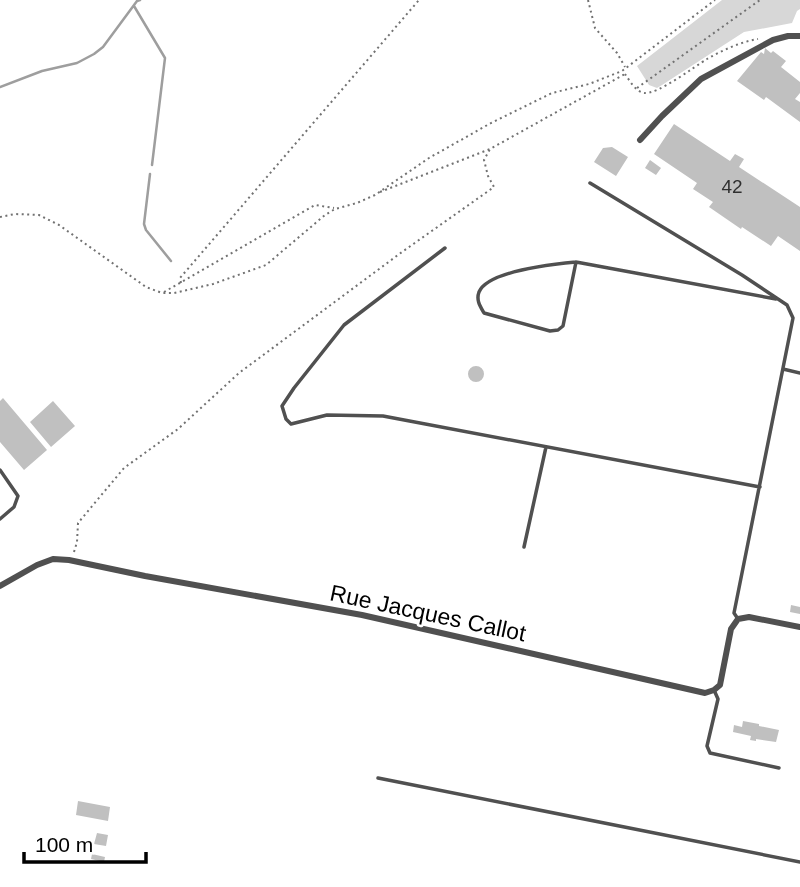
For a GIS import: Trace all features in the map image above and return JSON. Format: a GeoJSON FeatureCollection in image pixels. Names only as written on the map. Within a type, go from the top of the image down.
{"type":"FeatureCollection","features":[{"type":"Feature","properties":{"kind":"street"},"geometry":{"type":"LineString","coordinates":[[640,140],[701,79],[773,40],[800,36]]}},
{"type":"Feature","properties":{"kind":"street","name":"Rue Jacques Callot"},"geometry":{"type":"LineString","coordinates":[[0,586],[37,565],[53,559],[69,560],[362,615],[705,693],[714,690]]}},
{"type":"Feature","properties":{"kind":"street"},"geometry":{"type":"LineString","coordinates":[[714,690],[720,685],[731,629],[738,619],[749,617],[800,627]]}},
{"type":"Feature","properties":{"kind":"lane"},"geometry":{"type":"LineString","coordinates":[[590,183],[742,275],[787,305],[793,318],[734,613],[738,619]]}},
{"type":"Feature","properties":{"kind":"lane"},"geometry":{"type":"LineString","coordinates":[[445,248],[344,325],[282,406],[286,419],[291,424],[327,415],[383,416],[760,487]]}},
{"type":"Feature","properties":{"kind":"lane"},"geometry":{"type":"LineString","coordinates":[[576,262],[563,326],[558,330],[550,331],[484,313],[478,301],[480,290],[489,281],[519,271],[576,262],[778,299]]}},
{"type":"Feature","properties":{"kind":"lane"},"geometry":{"type":"LineString","coordinates":[[783,369],[800,373]]}},
{"type":"Feature","properties":{"kind":"lane"},"geometry":{"type":"LineString","coordinates":[[524,547],[546,447]]}},
{"type":"Feature","properties":{"kind":"lane"},"geometry":{"type":"LineString","coordinates":[[0,470],[2,477],[18,496],[14,507],[0,519]]}},
{"type":"Feature","properties":{"kind":"lane"},"geometry":{"type":"LineString","coordinates":[[714,690],[718,699],[707,746],[710,753],[779,768]]}},
{"type":"Feature","properties":{"kind":"lane"},"geometry":{"type":"LineString","coordinates":[[379,778],[800,862]]}},
{"type":"Feature","properties":{"kind":"path"},"geometry":{"type":"LineString","coordinates":[[181,283],[180,278],[419,0]]}},
{"type":"Feature","properties":{"kind":"path"},"geometry":{"type":"LineString","coordinates":[[588,0],[595,27],[626,68]]}},
{"type":"Feature","properties":{"kind":"path"},"geometry":{"type":"LineString","coordinates":[[375,195],[429,158],[491,123],[552,93],[589,84],[622,71],[715,0]]}},
{"type":"Feature","properties":{"kind":"path"},"geometry":{"type":"LineString","coordinates":[[636,89],[760,0]]}},
{"type":"Feature","properties":{"kind":"path"},"geometry":{"type":"LineString","coordinates":[[622,71],[636,89],[648,93],[656,91],[723,51],[748,41],[762,38],[773,40]]}},
{"type":"Feature","properties":{"kind":"path"},"geometry":{"type":"LineString","coordinates":[[0,217],[15,214],[39,215],[59,225],[146,287],[162,293],[174,293],[213,284],[266,265],[335,209],[357,203],[490,149],[625,74]]}},
{"type":"Feature","properties":{"kind":"path"},"geometry":{"type":"LineString","coordinates":[[69,560],[77,542],[78,523],[124,468],[178,429],[239,373],[494,187],[484,160],[490,149]]}},
{"type":"Feature","properties":{"kind":"path"},"geometry":{"type":"LineString","coordinates":[[162,293],[315,205],[335,209]]}},
{"type":"Feature","properties":{"kind":"shaded area"},"geometry":{"type":"Polygon","coordinates":[[[722,0],[800,0],[800,9],[792,23],[744,32],[657,88],[649,85],[637,66],[722,0]]]}},
{"type":"Feature","properties":{"kind":"building"},"geometry":{"type":"Polygon","coordinates":[[[765,48],[786,61],[781,67],[800,82],[800,93],[795,99],[800,102],[800,122],[766,97],[764,100],[737,81],[761,52],[764,54],[765,48]]]}},
{"type":"Feature","properties":{"kind":"building"},"geometry":{"type":"Polygon","coordinates":[[[674,124],[730,161],[735,154],[744,159],[739,167],[800,207],[800,251],[778,236],[771,246],[742,227],[741,229],[709,207],[713,202],[693,189],[697,183],[654,154],[674,124]]]}},
{"type":"Feature","properties":{"kind":"building"},"geometry":{"type":"Polygon","coordinates":[[[612,147],[628,157],[616,176],[594,162],[603,148],[612,147]]]}},
{"type":"Feature","properties":{"kind":"building"},"geometry":{"type":"Polygon","coordinates":[[[650,160],[661,168],[656,175],[645,168],[650,160]]]}},
{"type":"Feature","properties":{"kind":"building"},"geometry":{"type":"Polygon","coordinates":[[[476,366],[482,368],[482,380],[476,382],[470,380],[468,374],[470,368],[476,366]]]}},
{"type":"Feature","properties":{"kind":"building"},"geometry":{"type":"Polygon","coordinates":[[[3,398],[47,450],[24,470],[0,442],[0,401],[3,398]]]}},
{"type":"Feature","properties":{"kind":"building"},"geometry":{"type":"Polygon","coordinates":[[[53,401],[75,426],[51,447],[30,422],[53,401]]]}},
{"type":"Feature","properties":{"kind":"building"},"geometry":{"type":"Polygon","coordinates":[[[791,605],[800,607],[800,614],[790,612],[791,605]]]}},
{"type":"Feature","properties":{"kind":"building"},"geometry":{"type":"Polygon","coordinates":[[[743,721],[779,730],[776,742],[750,740],[751,736],[733,732],[734,725],[742,727],[743,721]]]}},
{"type":"Feature","properties":{"kind":"building"},"geometry":{"type":"Polygon","coordinates":[[[78,801],[110,807],[108,821],[76,815],[78,801]]]}},
{"type":"Feature","properties":{"kind":"building"},"geometry":{"type":"Polygon","coordinates":[[[97,833],[108,835],[106,846],[94,844],[97,833]]]}},
{"type":"Feature","properties":{"kind":"building"},"geometry":{"type":"Polygon","coordinates":[[[92,854],[105,857],[104,862],[91,859],[92,854]]]}},
{"type":"Feature","properties":{"kind":"waterway"},"geometry":{"type":"LineString","coordinates":[[0,87],[42,71],[77,63],[94,54],[103,47],[140,0]]}},
{"type":"Feature","properties":{"kind":"waterway"},"geometry":{"type":"LineString","coordinates":[[134,6],[165,58],[152,165]]}},
{"type":"Feature","properties":{"kind":"waterway"},"geometry":{"type":"LineString","coordinates":[[150,174],[144,224],[171,261]]}}]}
